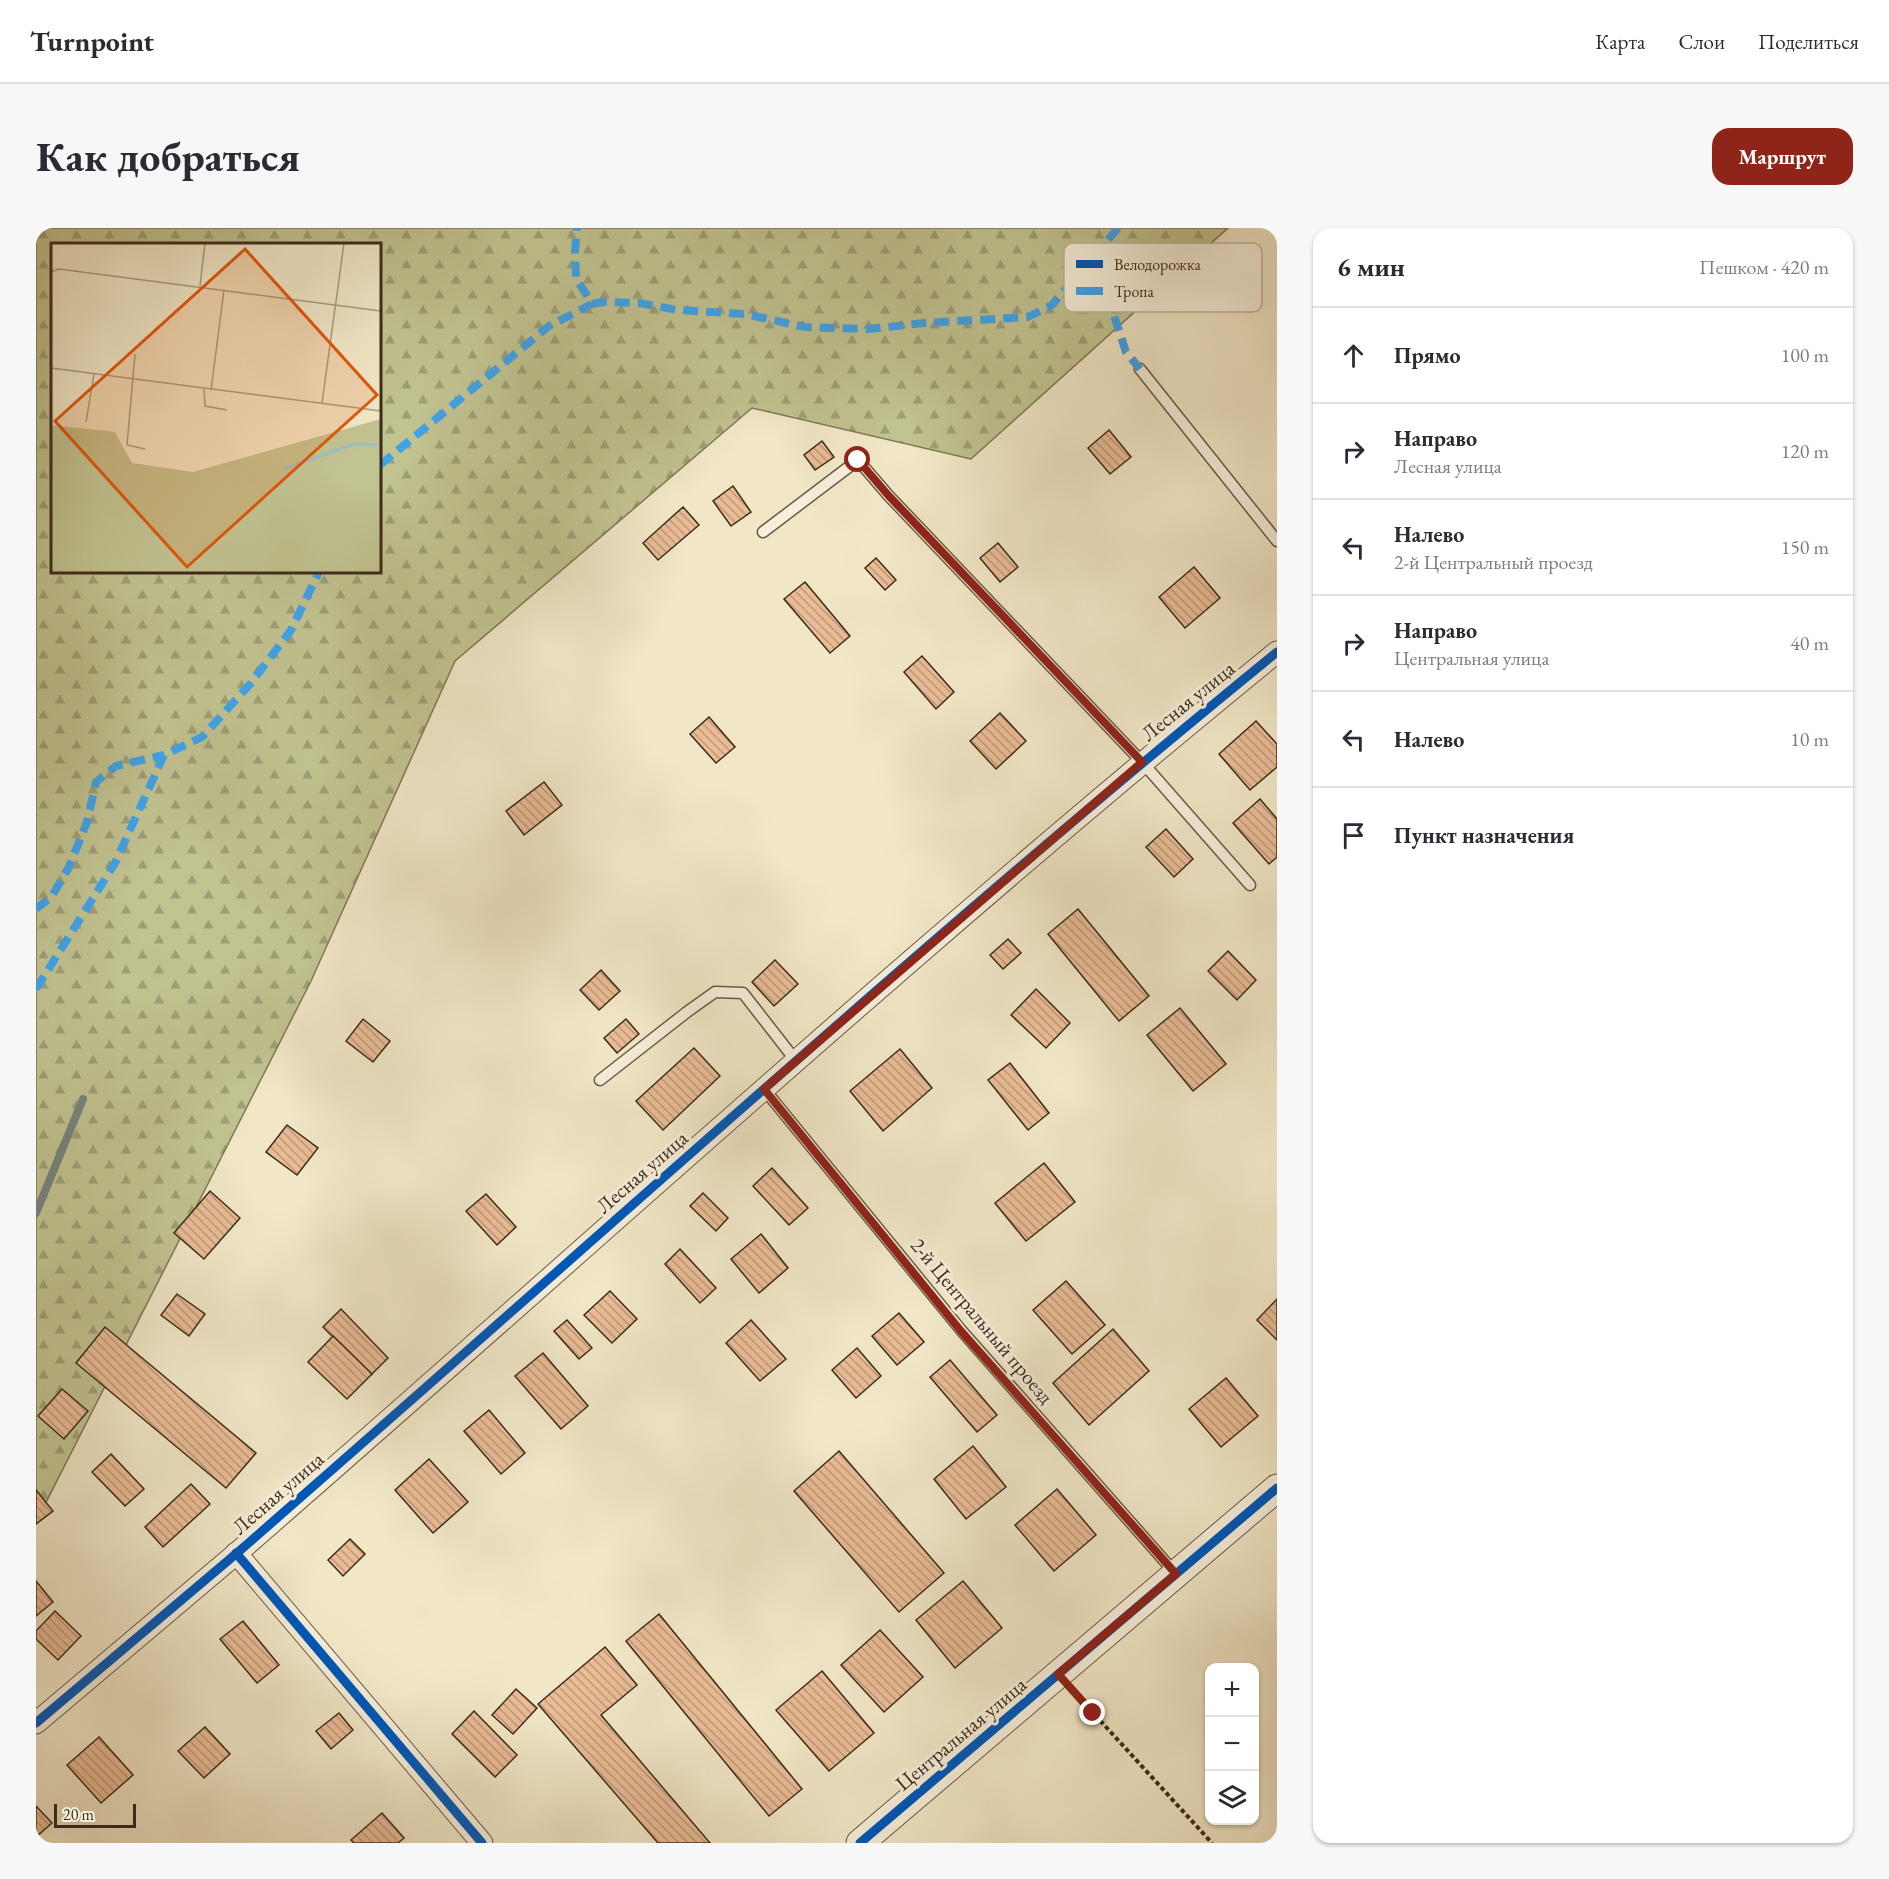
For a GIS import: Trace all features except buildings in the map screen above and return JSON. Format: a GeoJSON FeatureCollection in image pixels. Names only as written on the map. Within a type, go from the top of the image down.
{"type":"FeatureCollection","features":[{"type":"Feature","properties":{"kind":"street","name":"Лесная улица"},"geometry":{"type":"LineString","coordinates":[[36,1723],[236,1553],[796,1061],[1142,762],[1277,652]]}},
{"type":"Feature","properties":{"kind":"street","name":"Центральная улица"},"geometry":{"type":"LineString","coordinates":[[860,1843],[1277,1488]]}},
{"type":"Feature","properties":{"kind":"street"},"geometry":{"type":"LineString","coordinates":[[236,1553],[482,1843]]}},
{"type":"Feature","properties":{"kind":"lane"},"geometry":{"type":"LineString","coordinates":[[1140,369],[1277,541]]}},
{"type":"Feature","properties":{"kind":"lane"},"geometry":{"type":"LineString","coordinates":[[763,532],[858,460],[888,495],[1142,762],[1250,885]]}},
{"type":"Feature","properties":{"kind":"lane"},"geometry":{"type":"LineString","coordinates":[[600,1080],[715,992],[742,993],[796,1061]]}},
{"type":"Feature","properties":{"kind":"lane","name":"2-й Центральный проезд"},"geometry":{"type":"LineString","coordinates":[[764,1089],[960,1330],[1176,1574]]}},
{"type":"Feature","properties":{"kind":"path"},"geometry":{"type":"LineString","coordinates":[[1058,1674],[1212,1843]]}},
{"type":"Feature","properties":{"kind":"green space"},"geometry":{"type":"Polygon","coordinates":[[[36,228],[1228,228],[1211,243],[1064,243],[1064,312],[1135,312],[971,459],[752,408],[455,661],[311,981],[36,1522],[36,228]]]}},
{"type":"Feature","properties":{"kind":"waterway"},"geometry":{"type":"LineString","coordinates":[[36,1213],[83,1099]]}},
{"type":"Feature","properties":{"kind":"marked path"},"geometry":{"type":"LineString","coordinates":[[381,464],[549,326],[592,304],[576,278],[577,228]]}},
{"type":"Feature","properties":{"kind":"marked path"},"geometry":{"type":"LineString","coordinates":[[1105,243],[1118,228]]}},
{"type":"Feature","properties":{"kind":"marked path"},"geometry":{"type":"LineString","coordinates":[[592,304],[640,303],[677,310],[745,314],[805,327],[869,329],[924,323],[1028,317],[1052,305],[1064,291]]}},
{"type":"Feature","properties":{"kind":"marked path"},"geometry":{"type":"LineString","coordinates":[[1113,312],[1126,352],[1140,369]]}},
{"type":"Feature","properties":{"kind":"marked path"},"geometry":{"type":"LineString","coordinates":[[36,989],[115,863],[164,755],[202,737],[251,683],[291,630],[319,573]]}},
{"type":"Feature","properties":{"kind":"marked path"},"geometry":{"type":"LineString","coordinates":[[36,909],[52,896],[69,867],[87,822],[96,782],[116,766],[164,755]]}},
{"type":"Feature","properties":{"kind":"cycle path"},"geometry":{"type":"LineString","coordinates":[[36,1723],[237,1553],[883,985],[1144,762],[1277,652]]}},
{"type":"Feature","properties":{"kind":"cycle path"},"geometry":{"type":"LineString","coordinates":[[860,1843],[1277,1488]]}},
{"type":"Feature","properties":{"kind":"cycle path"},"geometry":{"type":"LineString","coordinates":[[236,1553],[482,1843]]}},
{"type":"Feature","properties":{"kind":"route"},"geometry":{"type":"LineString","coordinates":[[858,460],[888,495],[1142,762],[764,1089],[960,1330],[1176,1574],[1058,1674],[1093,1713]]}}]}
